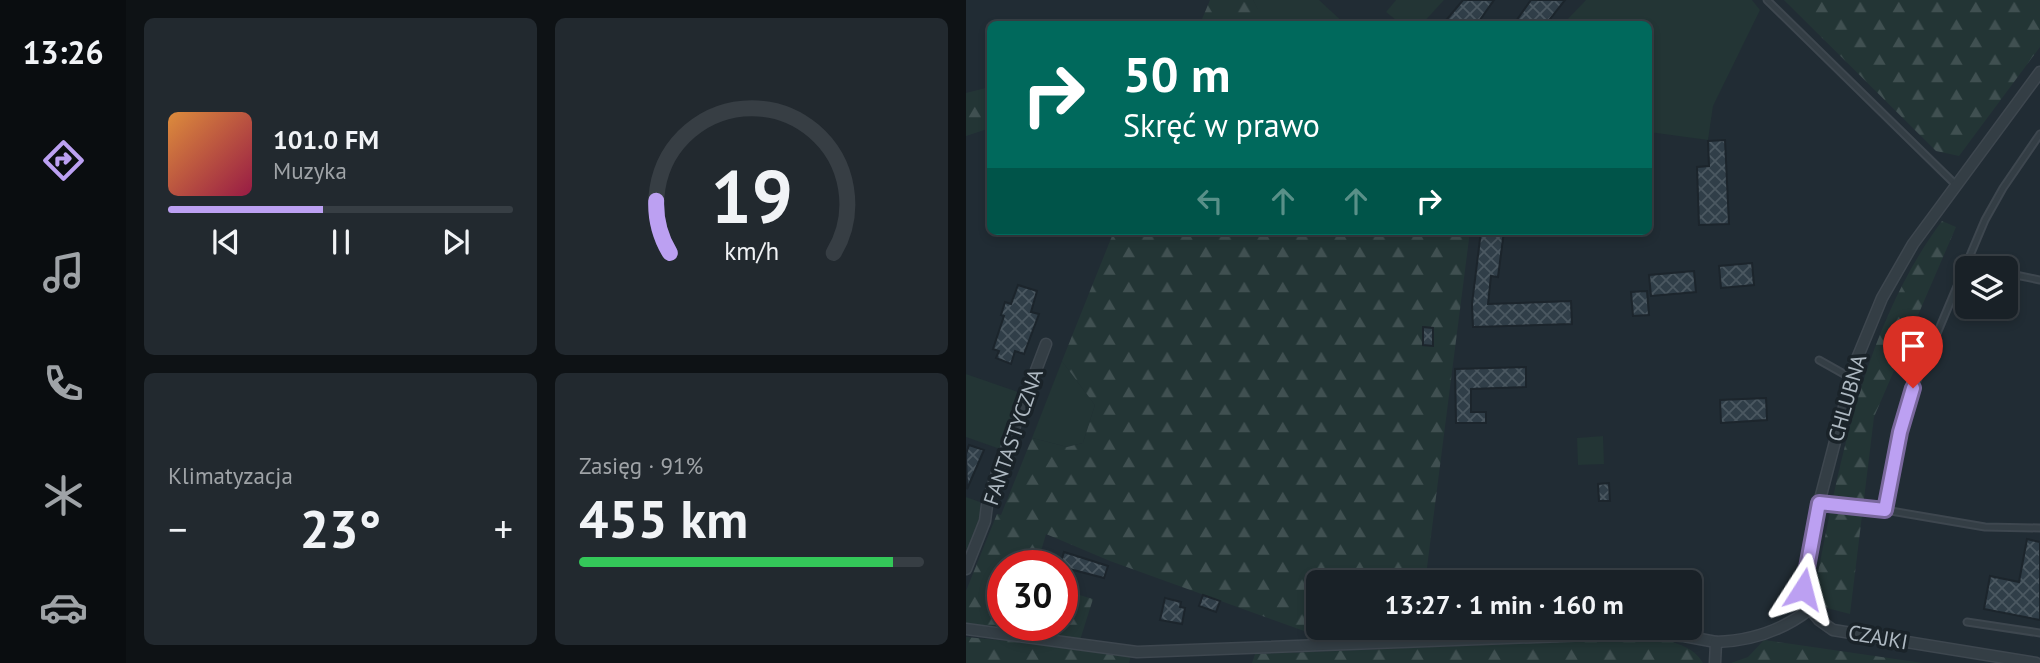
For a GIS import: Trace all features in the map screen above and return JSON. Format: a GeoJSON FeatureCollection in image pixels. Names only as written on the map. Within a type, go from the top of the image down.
{"type":"FeatureCollection","features":[{"type":"Feature","properties":{"kind":"street","name":"CHLUBNA"},"geometry":{"type":"LineString","coordinates":[[1811,609],[1803,585],[1819,503],[1851,378],[1868,328],[1913,244],[2040,72]]}},
{"type":"Feature","properties":{"kind":"street","name":"FANTASTYCZNA"},"geometry":{"type":"LineString","coordinates":[[966,569],[985,522],[987,505],[997,473],[1046,344]]}},
{"type":"Feature","properties":{"kind":"street"},"geometry":{"type":"LineString","coordinates":[[966,629],[1137,652],[1640,633],[1684,636],[1716,642],[1772,632],[1791,624],[1811,609]]}},
{"type":"Feature","properties":{"kind":"street","name":"CZAJKI"},"geometry":{"type":"LineString","coordinates":[[1811,609],[1819,620],[1833,629],[1970,658],[2036,663]]}},
{"type":"Feature","properties":{"kind":"street"},"geometry":{"type":"LineString","coordinates":[[1714,663],[1716,642]]}},
{"type":"Feature","properties":{"kind":"lane"},"geometry":{"type":"LineString","coordinates":[[1767,0],[1956,186]]}},
{"type":"Feature","properties":{"kind":"lane"},"geometry":{"type":"LineString","coordinates":[[1970,256],[1985,220],[2003,188],[2040,134]]}},
{"type":"Feature","properties":{"kind":"lane"},"geometry":{"type":"LineString","coordinates":[[2018,275],[2040,280]]}},
{"type":"Feature","properties":{"kind":"lane"},"geometry":{"type":"LineString","coordinates":[[1885,510],[1905,411],[1955,291]]}},
{"type":"Feature","properties":{"kind":"lane"},"geometry":{"type":"LineString","coordinates":[[1819,360],[1851,378]]}},
{"type":"Feature","properties":{"kind":"lane"},"geometry":{"type":"LineString","coordinates":[[1819,503],[1885,510],[1985,527],[2040,528]]}},
{"type":"Feature","properties":{"kind":"lane"},"geometry":{"type":"LineString","coordinates":[[1967,622],[2040,633]]}},
{"type":"Feature","properties":{"kind":"green space"},"geometry":{"type":"Polygon","coordinates":[[[1210,0],[1253,0],[1263,19],[1269,21],[1201,21],[1210,0]]]}},
{"type":"Feature","properties":{"kind":"green space"},"geometry":{"type":"Polygon","coordinates":[[[1253,0],[1319,0],[1342,21],[1269,21],[1262,19],[1253,0]]]}},
{"type":"Feature","properties":{"kind":"green space"},"geometry":{"type":"Polygon","coordinates":[[[1396,0],[1444,0],[1425,21],[1397,21],[1386,12],[1396,0]]]}},
{"type":"Feature","properties":{"kind":"green space"},"geometry":{"type":"Polygon","coordinates":[[[1586,0],[1752,0],[1760,10],[1713,106],[1708,140],[1652,132],[1652,21],[1566,21],[1586,0]]]}},
{"type":"Feature","properties":{"kind":"green space"},"geometry":{"type":"Polygon","coordinates":[[[1784,0],[2040,0],[2040,47],[1959,156],[1936,151],[1784,0]]]}},
{"type":"Feature","properties":{"kind":"green space"},"geometry":{"type":"Polygon","coordinates":[[[987,88],[987,129],[966,136],[966,93],[987,88]]]}},
{"type":"Feature","properties":{"kind":"green space"},"geometry":{"type":"Polygon","coordinates":[[[1942,221],[1956,227],[1874,417],[1850,614],[1827,608],[1814,593],[1833,496],[1858,399],[1892,306],[1915,262],[1942,221]]]}},
{"type":"Feature","properties":{"kind":"green space"},"geometry":{"type":"Polygon","coordinates":[[[1112,235],[1469,235],[1427,570],[1306,570],[1306,632],[1110,561],[1046,534],[1041,550],[987,550],[987,628],[966,625],[966,591],[1032,438],[1067,447],[1083,443],[1095,405],[1062,361],[1112,235]]]}},
{"type":"Feature","properties":{"kind":"green space"},"geometry":{"type":"Polygon","coordinates":[[[1062,361],[1095,405],[1083,443],[1067,447],[1032,438],[1062,361]]]}},
{"type":"Feature","properties":{"kind":"green space"},"geometry":{"type":"Polygon","coordinates":[[[966,374],[1021,393],[1000,449],[966,437],[966,374]]]}},
{"type":"Feature","properties":{"kind":"green space"},"geometry":{"type":"Polygon","coordinates":[[[1603,436],[1604,464],[1578,465],[1577,438],[1603,436]]]}},
{"type":"Feature","properties":{"kind":"green space"},"geometry":{"type":"Polygon","coordinates":[[[966,497],[980,502],[980,524],[966,554],[966,497]]]}},
{"type":"Feature","properties":{"kind":"green space"},"geometry":{"type":"Polygon","coordinates":[[[1078,595],[1093,599],[1078,640],[1078,595]]]}},
{"type":"Feature","properties":{"kind":"green space"},"geometry":{"type":"Polygon","coordinates":[[[966,637],[1131,655],[1129,663],[966,663],[966,637]]]}},
{"type":"Feature","properties":{"kind":"green space"},"geometry":{"type":"Polygon","coordinates":[[[1665,640],[1690,649],[1703,663],[1252,663],[1255,654],[1665,640]]]}},
{"type":"Feature","properties":{"kind":"green space"},"geometry":{"type":"Polygon","coordinates":[[[1764,640],[1923,663],[1731,663],[1748,657],[1764,640]]]}},
{"type":"Feature","properties":{"kind":"building"},"geometry":{"type":"Polygon","coordinates":[[[1463,0],[1494,0],[1479,21],[1446,21],[1463,0]]]}},
{"type":"Feature","properties":{"kind":"building"},"geometry":{"type":"Polygon","coordinates":[[[1531,0],[1565,0],[1548,21],[1516,21],[1531,0]]]}},
{"type":"Feature","properties":{"kind":"building"},"geometry":{"type":"Polygon","coordinates":[[[1725,140],[1729,224],[1699,225],[1697,167],[1709,166],[1708,141],[1725,140]]]}},
{"type":"Feature","properties":{"kind":"building"},"geometry":{"type":"Polygon","coordinates":[[[1481,235],[1503,235],[1498,277],[1491,276],[1488,304],[1571,301],[1572,324],[1473,327],[1472,304],[1481,235]]]}},
{"type":"Feature","properties":{"kind":"building"},"geometry":{"type":"Polygon","coordinates":[[[1752,263],[1754,285],[1721,288],[1719,266],[1752,263]]]}},
{"type":"Feature","properties":{"kind":"building"},"geometry":{"type":"Polygon","coordinates":[[[1694,271],[1696,292],[1651,296],[1649,275],[1694,271]]]}},
{"type":"Feature","properties":{"kind":"building"},"geometry":{"type":"Polygon","coordinates":[[[1018,285],[1037,291],[1031,312],[1039,314],[1024,354],[1015,351],[1011,364],[996,358],[999,351],[993,349],[1004,316],[1001,315],[1005,302],[1011,304],[1018,285]]]}},
{"type":"Feature","properties":{"kind":"building"},"geometry":{"type":"Polygon","coordinates":[[[1647,291],[1649,315],[1633,316],[1631,292],[1647,291]]]}},
{"type":"Feature","properties":{"kind":"building"},"geometry":{"type":"Polygon","coordinates":[[[1423,327],[1433,328],[1433,346],[1423,345],[1423,327]]]}},
{"type":"Feature","properties":{"kind":"building"},"geometry":{"type":"Polygon","coordinates":[[[1526,367],[1526,387],[1471,389],[1471,412],[1486,412],[1486,423],[1456,423],[1455,369],[1526,367]]]}},
{"type":"Feature","properties":{"kind":"building"},"geometry":{"type":"Polygon","coordinates":[[[1766,398],[1767,420],[1721,423],[1720,400],[1766,398]]]}},
{"type":"Feature","properties":{"kind":"building"},"geometry":{"type":"Polygon","coordinates":[[[969,445],[984,450],[967,489],[966,454],[969,445]]]}},
{"type":"Feature","properties":{"kind":"building"},"geometry":{"type":"Polygon","coordinates":[[[1609,483],[1610,501],[1599,501],[1598,484],[1609,483]]]}},
{"type":"Feature","properties":{"kind":"building"},"geometry":{"type":"Polygon","coordinates":[[[2027,539],[2040,542],[2040,620],[1984,609],[1990,576],[2019,582],[2027,539]]]}},
{"type":"Feature","properties":{"kind":"building"},"geometry":{"type":"Polygon","coordinates":[[[1078,556],[1108,566],[1104,578],[1078,571],[1078,556]]]}},
{"type":"Feature","properties":{"kind":"building"},"geometry":{"type":"Polygon","coordinates":[[[1203,595],[1220,601],[1216,612],[1199,606],[1203,595]]]}},
{"type":"Feature","properties":{"kind":"building"},"geometry":{"type":"Polygon","coordinates":[[[1165,598],[1181,602],[1180,607],[1185,608],[1182,624],[1160,620],[1165,598]]]}},
{"type":"Feature","properties":{"kind":"route"},"geometry":{"type":"LineString","coordinates":[[1803,589],[1819,503],[1885,510],[1894,458],[1913,388]]}}]}
